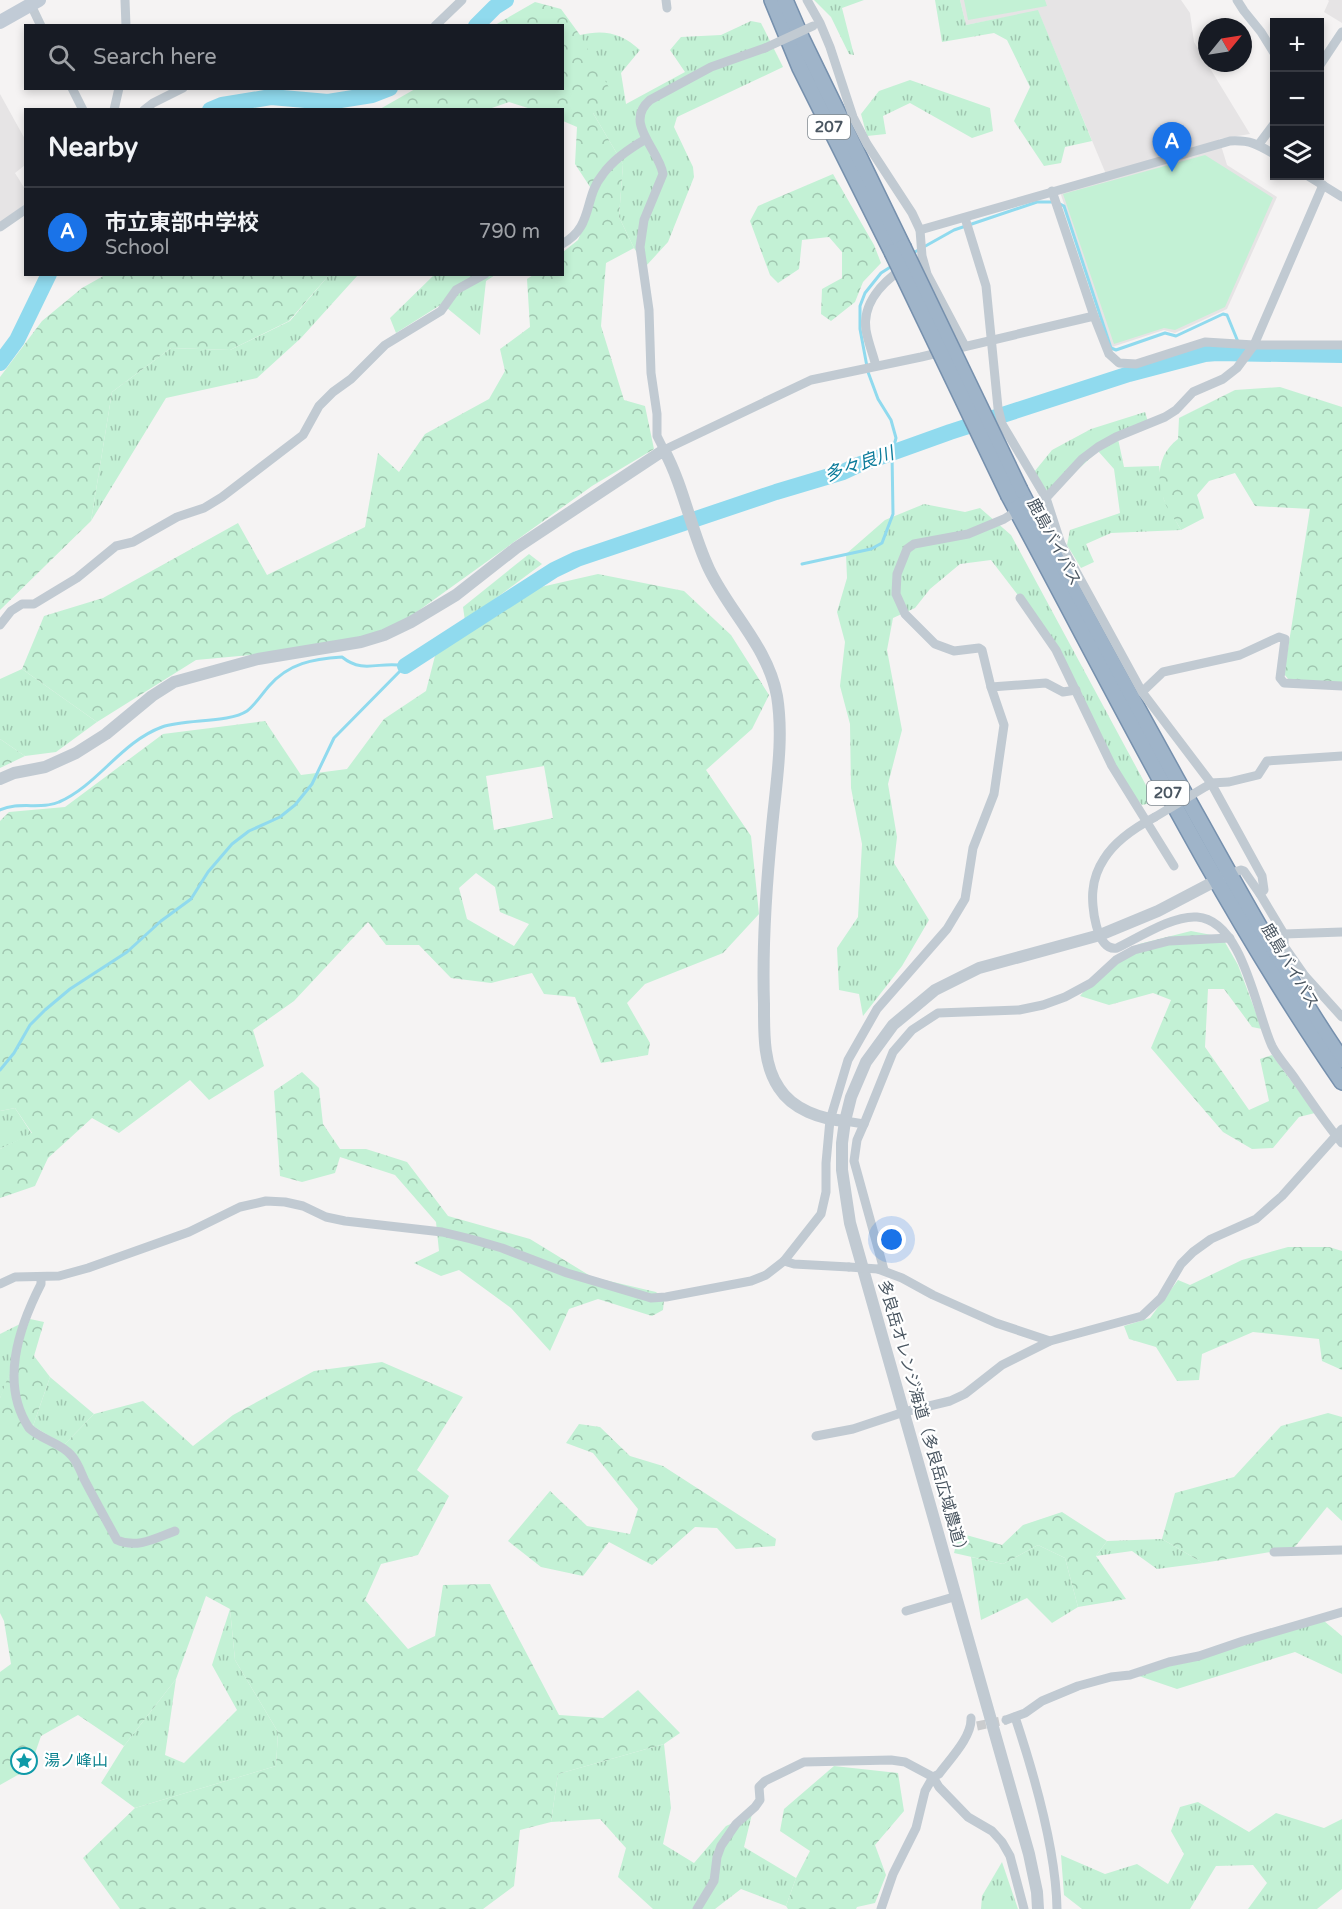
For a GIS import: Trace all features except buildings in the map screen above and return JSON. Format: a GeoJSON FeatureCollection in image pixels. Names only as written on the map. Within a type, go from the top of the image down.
{"type":"FeatureCollection","features":[{"type":"Feature","properties":{"kind":"highway","name":"鹿島バイパス"},"geometry":{"type":"LineString","coordinates":[[771,0],[800,68],[897,250]]}},
{"type":"Feature","properties":{"kind":"highway","name":"鹿島バイパス"},"geometry":{"type":"LineString","coordinates":[[785,0],[897,250],[1022,508],[1223,877],[1266,964],[1342,1082]]}},
{"type":"Feature","properties":{"kind":"highway","name":"鹿島バイパス"},"geometry":{"type":"LineString","coordinates":[[1223,877],[1342,1060]]}},
{"type":"Feature","properties":{"kind":"main road"},"geometry":{"type":"LineString","coordinates":[[0,22],[35,2]]}},
{"type":"Feature","properties":{"kind":"street"},"geometry":{"type":"LineString","coordinates":[[125,0],[126,24]]}},
{"type":"Feature","properties":{"kind":"street"},"geometry":{"type":"LineString","coordinates":[[437,24],[462,0]]}},
{"type":"Feature","properties":{"kind":"street"},"geometry":{"type":"LineString","coordinates":[[807,0],[853,117],[920,230],[922,256],[927,274],[965,345]]}},
{"type":"Feature","properties":{"kind":"street"},"geometry":{"type":"LineString","coordinates":[[1237,0],[1270,46]]}},
{"type":"Feature","properties":{"kind":"street"},"geometry":{"type":"LineString","coordinates":[[35,2],[40,24]]}},
{"type":"Feature","properties":{"kind":"street"},"geometry":{"type":"LineString","coordinates":[[817,25],[765,48],[711,67],[650,100],[645,105],[640,114],[642,129],[662,166],[663,174],[644,220],[640,247],[649,310],[651,373],[657,414],[657,436],[671,463],[692,527],[709,569],[724,597],[762,652],[776,695],[780,742],[764,909],[764,1027],[767,1058],[779,1089],[790,1101],[815,1115],[830,1120],[864,1124]]}},
{"type":"Feature","properties":{"kind":"street"},"geometry":{"type":"LineString","coordinates":[[1324,58],[1342,32]]}},
{"type":"Feature","properties":{"kind":"street"},"geometry":{"type":"LineString","coordinates":[[73,90],[82,108]]}},
{"type":"Feature","properties":{"kind":"street"},"geometry":{"type":"LineString","coordinates":[[114,108],[119,90]]}},
{"type":"Feature","properties":{"kind":"street"},"geometry":{"type":"LineString","coordinates":[[147,108],[179,90]]}},
{"type":"Feature","properties":{"kind":"street"},"geometry":{"type":"LineString","coordinates":[[1259,144],[1273,126]]}},
{"type":"Feature","properties":{"kind":"street"},"geometry":{"type":"LineString","coordinates":[[564,243],[579,232],[596,184],[603,173],[646,139]]}},
{"type":"Feature","properties":{"kind":"street"},"geometry":{"type":"LineString","coordinates":[[920,230],[1055,198],[1230,141],[1259,144],[1270,151]]}},
{"type":"Feature","properties":{"kind":"street"},"geometry":{"type":"LineString","coordinates":[[1315,180],[1342,197]]}},
{"type":"Feature","properties":{"kind":"street"},"geometry":{"type":"LineString","coordinates":[[0,1284],[15,1277],[59,1276],[88,1268],[189,1232],[240,1207],[266,1202],[285,1202],[303,1206],[326,1217],[345,1221],[442,1232],[471,1239],[502,1248],[567,1273],[651,1298],[751,1281],[766,1275],[784,1260],[821,1214],[826,1192],[830,1120],[848,1060],[877,1009],[947,929],[965,899],[973,849],[994,794],[1004,725],[982,650],[979,648],[954,651],[935,644],[905,614],[896,594],[897,574],[907,549],[914,544],[968,534],[1046,498],[1082,459],[1098,447],[1165,417],[1176,410],[1193,392],[1230,374],[1244,360],[1246,345],[1323,185]]}},
{"type":"Feature","properties":{"kind":"street"},"geometry":{"type":"LineString","coordinates":[[1055,198],[1094,316],[1109,354],[1119,363],[1137,364],[1205,342],[1246,345],[1342,345]]}},
{"type":"Feature","properties":{"kind":"street"},"geometry":{"type":"LineString","coordinates":[[0,227],[24,210]]}},
{"type":"Feature","properties":{"kind":"street"},"geometry":{"type":"LineString","coordinates":[[965,218],[986,286],[998,408],[1002,424],[1046,498],[1061,544],[1142,692],[1208,785],[1263,876],[1264,890],[1260,894]]}},
{"type":"Feature","properties":{"kind":"street"},"geometry":{"type":"LineString","coordinates":[[876,366],[865,328],[869,303],[885,281],[922,256]]}},
{"type":"Feature","properties":{"kind":"street"},"geometry":{"type":"LineString","coordinates":[[0,625],[11,611],[22,604],[34,604],[77,578],[116,546],[133,542],[177,517],[204,508],[222,497],[303,435],[319,406],[351,379],[385,345],[441,311],[456,290],[480,276]]}},
{"type":"Feature","properties":{"kind":"street"},"geometry":{"type":"LineString","coordinates":[[0,779],[14,773],[45,767],[76,753],[106,734],[152,696],[174,682],[196,674],[258,659],[362,642],[384,635],[411,622],[456,595],[516,548],[664,450],[811,380],[1094,316]]}},
{"type":"Feature","properties":{"kind":"street"},"geometry":{"type":"LineString","coordinates":[[1020,598],[1056,650],[1112,766],[1151,819],[1174,866]]}},
{"type":"Feature","properties":{"kind":"street"},"geometry":{"type":"LineString","coordinates":[[1142,692],[1163,672],[1240,655],[1279,637],[1285,639],[1286,644],[1280,678],[1284,683],[1342,686]]}},
{"type":"Feature","properties":{"kind":"street"},"geometry":{"type":"LineString","coordinates":[[991,687],[1046,683],[1063,692],[1076,690]]}},
{"type":"Feature","properties":{"kind":"street"},"geometry":{"type":"LineString","coordinates":[[816,1436],[853,1429],[904,1412],[950,1401],[965,1394],[1002,1365],[1050,1341],[1142,1316],[1161,1298],[1181,1264],[1193,1252],[1211,1239],[1256,1219],[1282,1196],[1340,1136],[1273,1047],[1239,954],[1230,938],[1212,921],[1199,917],[1172,922],[1111,949],[1106,947],[1100,935],[1092,903],[1096,874],[1111,849],[1151,819],[1208,785],[1258,775],[1267,761],[1342,756]]}},
{"type":"Feature","properties":{"kind":"street"},"geometry":{"type":"LineString","coordinates":[[1223,877],[1244,871],[1284,934],[1284,946],[1305,976],[1342,1017]]}},
{"type":"Feature","properties":{"kind":"street","name":"多良岳オレンジ海道（多良岳広域農道）"},"geometry":{"type":"LineString","coordinates":[[1038,1909],[1029,1854],[850,1223],[842,1170],[845,1121],[851,1097],[866,1062],[893,1024],[935,990],[979,968],[1100,935],[1158,911],[1223,877]]}},
{"type":"Feature","properties":{"kind":"street"},"geometry":{"type":"LineString","coordinates":[[1284,934],[1342,932]]}},
{"type":"Feature","properties":{"kind":"street"},"geometry":{"type":"LineString","coordinates":[[881,1269],[854,1161],[857,1140],[893,1052],[912,1030],[938,1013],[1019,1010],[1043,1005],[1065,997],[1091,983],[1116,960],[1134,950],[1169,941],[1230,938]]}},
{"type":"Feature","properties":{"kind":"street"},"geometry":{"type":"LineString","coordinates":[[784,1260],[794,1264],[881,1269],[996,1323],[1050,1341]]}},
{"type":"Feature","properties":{"kind":"street"},"geometry":{"type":"LineString","coordinates":[[41,1277],[41,1284],[18,1328],[7,1358],[7,1380],[15,1411],[31,1430],[71,1454],[117,1540],[127,1545],[139,1544],[175,1531]]}},
{"type":"Feature","properties":{"kind":"street"},"geometry":{"type":"LineString","coordinates":[[1274,1552],[1342,1550]]}},
{"type":"Feature","properties":{"kind":"street"},"geometry":{"type":"LineString","coordinates":[[906,1611],[957,1596]]}},
{"type":"Feature","properties":{"kind":"street"},"geometry":{"type":"LineString","coordinates":[[1057,1909],[1056,1886],[1048,1839],[1011,1718],[1025,1713],[1042,1701],[1078,1686],[1111,1677],[1130,1675],[1169,1662],[1199,1656],[1342,1612]]}},
{"type":"Feature","properties":{"kind":"street"},"geometry":{"type":"LineString","coordinates":[[881,1909],[893,1874],[916,1828],[925,1791],[933,1777],[939,1774],[965,1738],[973,1723]]}},
{"type":"Feature","properties":{"kind":"street"},"geometry":{"type":"LineString","coordinates":[[697,1909],[714,1881],[721,1846],[736,1824],[760,1800],[759,1787],[765,1781],[804,1762],[891,1760],[905,1762],[933,1777],[939,1787],[968,1817],[992,1831],[1002,1842],[1010,1856],[1024,1909]]}},
{"type":"Feature","properties":{"kind":"shaded area"},"geometry":{"type":"Polygon","coordinates":[[[960,0],[1181,0],[1190,13],[1194,42],[1198,49],[1198,72],[1212,72],[1250,134],[1219,139],[1227,165],[1277,197],[1227,309],[1175,333],[1164,330],[1112,347],[1060,192],[1108,179],[1038,11],[966,25],[960,0]]]}},
{"type":"Feature","properties":{"kind":"shaded area"},"geometry":{"type":"Polygon","coordinates":[[[1328,0],[1342,0],[1342,23],[1324,12],[1328,0]]]}},
{"type":"Feature","properties":{"kind":"shaded area"},"geometry":{"type":"Polygon","coordinates":[[[0,94],[24,137],[24,166],[15,173],[24,187],[24,205],[0,223],[0,94]]]}},
{"type":"Feature","properties":{"kind":"green space"},"geometry":{"type":"Polygon","coordinates":[[[814,0],[864,0],[842,8],[854,55],[849,54],[831,17],[814,0]]]}},
{"type":"Feature","properties":{"kind":"green space"},"geometry":{"type":"Polygon","coordinates":[[[935,0],[960,0],[966,25],[1038,10],[1092,141],[1065,147],[1061,163],[1044,166],[1014,121],[1030,87],[1007,40],[994,33],[942,42],[935,0]]]}},
{"type":"Feature","properties":{"kind":"green space"},"geometry":{"type":"Polygon","coordinates":[[[964,0],[1045,0],[1047,6],[968,20],[964,0]]]}},
{"type":"Feature","properties":{"kind":"green space"},"geometry":{"type":"Polygon","coordinates":[[[535,2],[561,9],[580,35],[613,95],[593,113],[623,164],[619,217],[634,248],[606,263],[601,326],[624,400],[645,406],[654,449],[592,486],[386,634],[260,654],[196,660],[97,722],[22,669],[44,616],[103,598],[238,523],[267,575],[365,527],[378,453],[399,472],[425,434],[489,399],[505,371],[500,349],[530,327],[527,279],[532,276],[564,276],[564,251],[578,240],[596,196],[575,164],[577,127],[564,121],[564,108],[528,108],[509,102],[492,108],[382,108],[413,90],[564,90],[564,24],[497,24],[535,2]]]}},
{"type":"Feature","properties":{"kind":"green space"},"geometry":{"type":"Polygon","coordinates":[[[751,21],[761,23],[783,67],[677,117],[674,127],[693,167],[694,177],[668,242],[646,266],[634,248],[619,217],[623,164],[593,113],[580,35],[597,32],[612,34],[640,50],[621,73],[626,104],[685,72],[670,50],[681,37],[721,35],[751,21]]]}},
{"type":"Feature","properties":{"kind":"green space"},"geometry":{"type":"Polygon","coordinates":[[[910,80],[990,108],[993,131],[972,138],[910,103],[883,116],[886,134],[867,136],[861,114],[879,91],[910,80]]]}},
{"type":"Feature","properties":{"kind":"green space"},"geometry":{"type":"Polygon","coordinates":[[[1205,155],[1273,198],[1225,307],[1175,330],[1164,328],[1114,344],[1063,194],[1205,155]]]}},
{"type":"Feature","properties":{"kind":"green space"},"geometry":{"type":"Polygon","coordinates":[[[833,174],[874,245],[881,263],[863,282],[855,302],[831,321],[821,314],[822,289],[842,278],[842,252],[829,237],[802,240],[799,269],[778,283],[770,275],[750,221],[758,206],[833,174]]]}},
{"type":"Feature","properties":{"kind":"green space"},"geometry":{"type":"Polygon","coordinates":[[[103,276],[328,276],[289,321],[230,350],[171,348],[112,392],[91,521],[0,610],[0,377],[42,321],[82,288],[103,276]]]}},
{"type":"Feature","properties":{"kind":"green space"},"geometry":{"type":"Polygon","coordinates":[[[328,276],[357,276],[301,338],[257,378],[166,398],[91,521],[112,392],[171,348],[230,350],[290,321],[328,276]]]}},
{"type":"Feature","properties":{"kind":"green space"},"geometry":{"type":"Polygon","coordinates":[[[433,276],[494,276],[486,281],[480,335],[442,304],[396,333],[390,318],[433,276]]]}},
{"type":"Feature","properties":{"kind":"green space"},"geometry":{"type":"Polygon","coordinates":[[[1280,387],[1342,407],[1342,683],[1289,680],[1284,674],[1310,509],[1255,506],[1235,473],[1209,481],[1197,495],[1204,518],[1181,530],[1167,508],[1161,491],[1160,466],[1166,452],[1178,439],[1179,418],[1235,390],[1280,387]]]}},
{"type":"Feature","properties":{"kind":"green space"},"geometry":{"type":"Polygon","coordinates":[[[1145,412],[1148,422],[1117,434],[1124,467],[1159,466],[1164,500],[1181,530],[1111,533],[1086,544],[1094,562],[1081,568],[1067,545],[1070,530],[1120,513],[1114,469],[1098,451],[1059,487],[1038,493],[1030,477],[1052,450],[1091,429],[1145,412]]]}},
{"type":"Feature","properties":{"kind":"green space"},"geometry":{"type":"Polygon","coordinates":[[[924,504],[965,512],[980,508],[1011,535],[1155,802],[1142,805],[1108,767],[1043,628],[991,560],[960,564],[930,589],[915,608],[893,618],[887,650],[902,730],[888,784],[897,837],[894,863],[929,920],[902,966],[863,1016],[859,994],[839,990],[837,948],[858,917],[862,844],[851,788],[850,724],[840,686],[845,642],[837,612],[847,578],[846,554],[885,520],[924,504]]]}},
{"type":"Feature","properties":{"kind":"green space"},"geometry":{"type":"Polygon","coordinates":[[[529,554],[542,564],[465,621],[463,607],[529,554]]]}},
{"type":"Feature","properties":{"kind":"green space"},"geometry":{"type":"Polygon","coordinates":[[[598,574],[684,591],[731,635],[769,695],[752,729],[706,770],[751,836],[759,914],[723,953],[645,984],[627,1003],[650,1043],[648,1055],[601,1063],[575,997],[544,994],[532,973],[491,983],[451,978],[419,945],[386,945],[368,922],[294,1001],[253,1030],[264,1066],[209,1100],[190,1080],[119,1133],[92,1118],[48,1158],[35,1186],[0,1198],[0,1149],[32,1133],[15,1108],[0,1111],[0,821],[9,812],[65,807],[163,734],[265,721],[301,775],[347,769],[384,719],[426,691],[436,652],[541,587],[598,574]],[[544,766],[486,776],[494,830],[553,818],[544,766]],[[476,873],[459,888],[467,919],[514,946],[529,924],[500,912],[495,887],[476,873]]]}},
{"type":"Feature","properties":{"kind":"green space"},"geometry":{"type":"Polygon","coordinates":[[[22,669],[97,722],[56,752],[25,756],[0,739],[0,679],[22,669]]]}},
{"type":"Feature","properties":{"kind":"green space"},"geometry":{"type":"Polygon","coordinates":[[[0,739],[25,756],[0,768],[0,739]]]}},
{"type":"Feature","properties":{"kind":"green space"},"geometry":{"type":"Polygon","coordinates":[[[1191,931],[1222,937],[1238,965],[1262,1029],[1252,1027],[1224,989],[1208,989],[1205,1047],[1249,1110],[1269,1101],[1260,1059],[1272,1055],[1315,1113],[1299,1117],[1273,1148],[1252,1149],[1223,1132],[1151,1048],[1171,1000],[1153,993],[1109,1005],[1080,996],[1106,964],[1139,944],[1191,931]]]}},
{"type":"Feature","properties":{"kind":"green space"},"geometry":{"type":"Polygon","coordinates":[[[302,1072],[319,1088],[323,1124],[340,1149],[366,1149],[407,1162],[448,1216],[530,1239],[592,1277],[656,1292],[664,1300],[663,1310],[652,1316],[598,1299],[569,1309],[550,1351],[511,1308],[459,1270],[441,1276],[414,1263],[439,1251],[436,1222],[395,1175],[340,1157],[335,1173],[302,1182],[280,1176],[274,1091],[302,1072]]]}},
{"type":"Feature","properties":{"kind":"green space"},"geometry":{"type":"Polygon","coordinates":[[[15,1108],[32,1134],[0,1149],[0,1111],[15,1108]]]}},
{"type":"Feature","properties":{"kind":"green space"},"geometry":{"type":"Polygon","coordinates":[[[1288,1247],[1329,1247],[1342,1251],[1342,1370],[1322,1361],[1319,1339],[1253,1332],[1202,1354],[1199,1380],[1177,1381],[1156,1347],[1129,1339],[1124,1326],[1150,1318],[1178,1280],[1190,1285],[1242,1260],[1288,1247]]]}},
{"type":"Feature","properties":{"kind":"green space"},"geometry":{"type":"Polygon","coordinates":[[[30,1319],[2,1394],[0,1398],[0,1334],[30,1319]]]}},
{"type":"Feature","properties":{"kind":"green space"},"geometry":{"type":"Polygon","coordinates":[[[30,1319],[44,1322],[34,1356],[50,1377],[33,1426],[64,1445],[94,1414],[143,1401],[193,1446],[233,1415],[314,1371],[382,1362],[463,1397],[417,1470],[449,1496],[418,1555],[381,1564],[365,1600],[408,1649],[435,1636],[443,1585],[490,1584],[559,1715],[603,1718],[638,1690],[680,1733],[664,1744],[558,1774],[551,1822],[520,1830],[514,1886],[483,1909],[120,1909],[83,1858],[135,1808],[276,1766],[278,1732],[235,1660],[230,1609],[206,1596],[176,1679],[124,1746],[78,1715],[41,1736],[30,1768],[0,1785],[0,1672],[11,1664],[4,1621],[0,1613],[0,1398],[30,1319]]]}},
{"type":"Feature","properties":{"kind":"green space"},"geometry":{"type":"Polygon","coordinates":[[[50,1377],[94,1414],[64,1445],[33,1426],[50,1377]]]}},
{"type":"Feature","properties":{"kind":"green space"},"geometry":{"type":"Polygon","coordinates":[[[1328,1413],[1342,1417],[1342,1521],[1327,1507],[1294,1548],[1203,1563],[1162,1539],[1175,1493],[1234,1477],[1281,1426],[1328,1413]]]}},
{"type":"Feature","properties":{"kind":"green space"},"geometry":{"type":"Polygon","coordinates":[[[579,1424],[600,1427],[630,1456],[663,1466],[776,1539],[775,1546],[736,1549],[717,1528],[695,1527],[652,1565],[609,1542],[583,1576],[541,1567],[508,1541],[550,1491],[587,1526],[630,1534],[638,1509],[593,1453],[566,1443],[579,1424]]]}},
{"type":"Feature","properties":{"kind":"green space"},"geometry":{"type":"Polygon","coordinates":[[[1062,1512],[1107,1541],[1096,1556],[1126,1599],[1078,1607],[1065,1558],[1038,1545],[1003,1564],[954,1553],[959,1533],[1002,1545],[1023,1525],[1062,1512]]]}},
{"type":"Feature","properties":{"kind":"green space"},"geometry":{"type":"Polygon","coordinates":[[[1162,1539],[1203,1563],[1157,1569],[1132,1551],[1096,1556],[1107,1541],[1162,1539]]]}},
{"type":"Feature","properties":{"kind":"green space"},"geometry":{"type":"Polygon","coordinates":[[[1038,1545],[1065,1558],[1078,1607],[1052,1623],[1027,1598],[981,1620],[971,1557],[1003,1564],[1038,1545]]]}},
{"type":"Feature","properties":{"kind":"green space"},"geometry":{"type":"Polygon","coordinates":[[[230,1609],[235,1660],[278,1732],[276,1766],[135,1808],[101,1783],[124,1746],[176,1679],[165,1755],[184,1763],[237,1710],[212,1665],[230,1609]]]}},
{"type":"Feature","properties":{"kind":"green space"},"geometry":{"type":"Polygon","coordinates":[[[1324,1621],[1342,1636],[1342,1674],[1295,1652],[1177,1689],[1136,1675],[1324,1621]]]}},
{"type":"Feature","properties":{"kind":"green space"},"geometry":{"type":"Polygon","coordinates":[[[664,1744],[671,1808],[663,1844],[694,1863],[726,1826],[752,1814],[744,1847],[796,1878],[786,1906],[741,1889],[715,1909],[653,1909],[618,1877],[626,1848],[600,1819],[551,1822],[558,1774],[664,1744]]]}},
{"type":"Feature","properties":{"kind":"green space"},"geometry":{"type":"Polygon","coordinates":[[[834,1766],[898,1773],[904,1811],[875,1845],[886,1875],[875,1903],[856,1909],[788,1909],[786,1906],[796,1878],[810,1851],[780,1831],[784,1809],[834,1766]]]}},
{"type":"Feature","properties":{"kind":"green space"},"geometry":{"type":"Polygon","coordinates":[[[1198,1802],[1249,1832],[1276,1813],[1324,1828],[1342,1819],[1342,1889],[1317,1909],[1248,1909],[1267,1883],[1253,1865],[1216,1866],[1190,1909],[1082,1909],[1064,1895],[1061,1855],[1105,1874],[1137,1864],[1168,1884],[1184,1854],[1171,1831],[1180,1807],[1198,1802]]]}},
{"type":"Feature","properties":{"kind":"green space"},"geometry":{"type":"Polygon","coordinates":[[[1002,1862],[1018,1909],[981,1909],[982,1896],[1002,1862]]]}},
{"type":"Feature","properties":{"kind":"waterway"},"geometry":{"type":"LineString","coordinates":[[478,24],[495,7],[506,0]]}},
{"type":"Feature","properties":{"kind":"waterway"},"geometry":{"type":"LineString","coordinates":[[215,108],[271,97],[328,102],[372,95],[385,90]]}},
{"type":"Feature","properties":{"kind":"waterway"},"geometry":{"type":"LineString","coordinates":[[913,253],[954,230],[1037,202],[1054,202]]}},
{"type":"Feature","properties":{"kind":"waterway"},"geometry":{"type":"LineString","coordinates":[[1060,204],[1064,206],[1111,348],[1116,350],[1165,333],[1176,336],[1223,314],[1227,315],[1243,354]]}},
{"type":"Feature","properties":{"kind":"waterway"},"geometry":{"type":"LineString","coordinates":[[802,564],[871,549],[882,543],[893,514],[892,453],[896,438],[891,420],[878,399],[868,372],[860,329],[860,306],[865,293],[881,273],[892,266]]}},
{"type":"Feature","properties":{"kind":"waterway"},"geometry":{"type":"LineString","coordinates":[[0,363],[17,340],[48,276]]}},
{"type":"Feature","properties":{"kind":"waterway","name":"多々良川"},"geometry":{"type":"LineString","coordinates":[[405,666],[554,570],[577,559],[776,492],[843,472],[950,432],[1129,374],[1205,354],[1342,355]]}},
{"type":"Feature","properties":{"kind":"waterway"},"geometry":{"type":"LineString","coordinates":[[0,810],[14,806],[52,804],[73,795],[134,743],[162,727],[239,715],[250,709],[277,678],[293,667],[321,659],[342,657],[358,665],[405,666]]}},
{"type":"Feature","properties":{"kind":"waterway"},"geometry":{"type":"LineString","coordinates":[[0,1070],[14,1053],[30,1025],[45,1010],[70,989],[127,952],[161,921],[191,899],[208,872],[232,844],[249,831],[280,817],[295,805],[312,784],[334,738],[405,666]]}},
{"type":"Feature","properties":{"kind":"tunnel"},"geometry":{"type":"LineString","coordinates":[[977,1726],[1006,1720]]}},
{"type":"Feature","properties":{"kind":"place","name":"市立東部中学校"},"geometry":{"type":"Point","coordinates":[1172,172]}},
{"type":"Feature","properties":{"kind":"place","name":"湯ノ峰山"},"geometry":{"type":"Point","coordinates":[24,1761]}}]}
